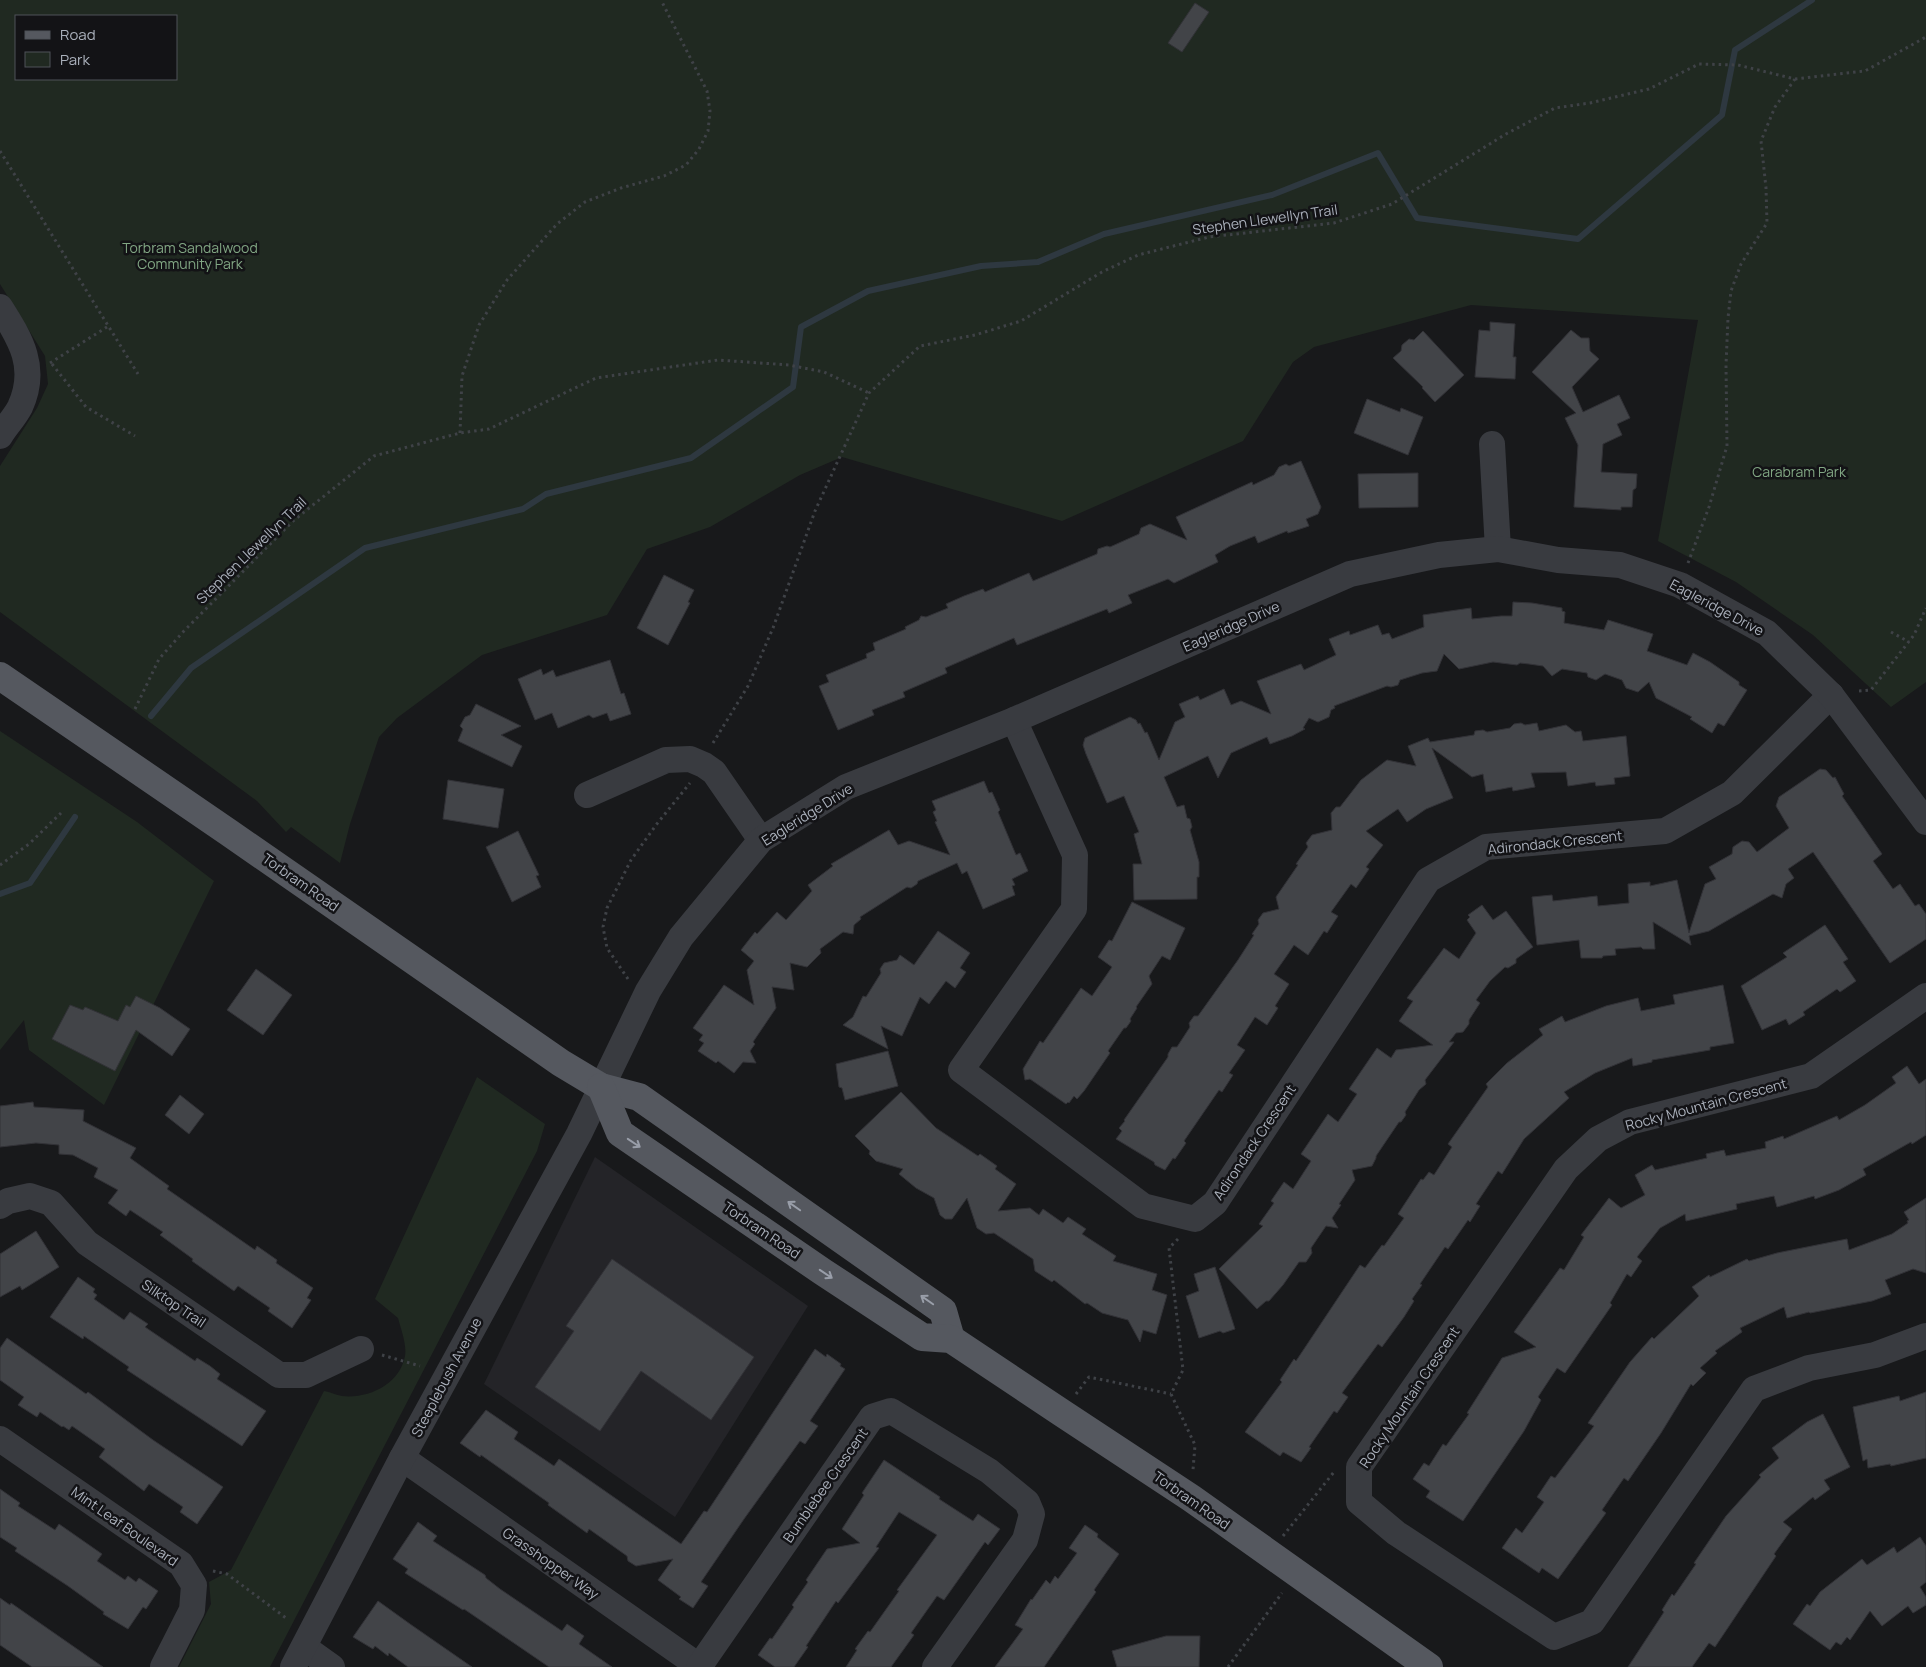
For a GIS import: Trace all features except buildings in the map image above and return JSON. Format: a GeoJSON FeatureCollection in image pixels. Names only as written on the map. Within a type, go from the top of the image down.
{"type":"FeatureCollection","features":[{"type":"Feature","properties":{"kind":"main road","name":"Torbram Road"},"geometry":{"type":"LineString","coordinates":[[0,676],[561,1063],[601,1088],[639,1097],[943,1311],[951,1339]]}},
{"type":"Feature","properties":{"kind":"main road","name":"Torbram Road"},"geometry":{"type":"LineString","coordinates":[[601,1088],[620,1133],[823,1272],[922,1337],[951,1339],[1191,1498],[1429,1667]]}},
{"type":"Feature","properties":{"kind":"street"},"geometry":{"type":"LineString","coordinates":[[0,307],[24,348],[39,364],[27,384],[20,408],[0,436]]}},
{"type":"Feature","properties":{"kind":"street"},"geometry":{"type":"LineString","coordinates":[[1492,444],[1498,549]]}},
{"type":"Feature","properties":{"kind":"street","name":"Eagleridge Drive"},"geometry":{"type":"LineString","coordinates":[[601,1088],[648,991],[681,937],[762,840],[846,787],[1014,720],[1350,574],[1439,555],[1498,549],[1558,560],[1620,565],[1680,585],[1767,633],[1831,695],[1926,822]]}},
{"type":"Feature","properties":{"kind":"street","name":"Adirondack Crescent"},"geometry":{"type":"LineString","coordinates":[[1195,1219],[1215,1203],[1428,880],[1486,847],[1665,831],[1732,793],[1831,695]]}},
{"type":"Feature","properties":{"kind":"street"},"geometry":{"type":"LineString","coordinates":[[1014,720],[1075,855],[1074,909],[961,1070],[1143,1206],[1195,1219]]}},
{"type":"Feature","properties":{"kind":"street"},"geometry":{"type":"LineString","coordinates":[[586,795],[666,760],[690,760],[704,765],[714,772],[762,840]]}},
{"type":"Feature","properties":{"kind":"street","name":"Rocky Mountain Crescent"},"geometry":{"type":"LineString","coordinates":[[1926,996],[1811,1076],[1630,1122],[1598,1139],[1566,1170],[1359,1467],[1358,1502],[1396,1533],[1554,1637],[1592,1622],[1754,1389],[1809,1368],[1875,1355],[1926,1336]]}},
{"type":"Feature","properties":{"kind":"street","name":"Steeplebush Avenue"},"geometry":{"type":"LineString","coordinates":[[298,1657],[402,1458],[579,1134],[601,1088]]}},
{"type":"Feature","properties":{"kind":"street","name":"Silktop Trail"},"geometry":{"type":"LineString","coordinates":[[0,1206],[8,1201],[30,1196],[51,1203],[87,1243],[279,1375],[306,1375],[360,1349]]}},
{"type":"Feature","properties":{"kind":"street","name":"Bumblebee Crescent"},"geometry":{"type":"LineString","coordinates":[[699,1667],[872,1418],[891,1411],[989,1471],[1028,1502],[1032,1514],[1025,1540],[936,1667]]}},
{"type":"Feature","properties":{"kind":"street","name":"Mint Leaf Boulevard"},"geometry":{"type":"LineString","coordinates":[[0,1439],[181,1564],[194,1586],[192,1610],[163,1667]]}},
{"type":"Feature","properties":{"kind":"street","name":"Grasshopper Way"},"geometry":{"type":"LineString","coordinates":[[402,1458],[699,1667]]}},
{"type":"Feature","properties":{"kind":"street"},"geometry":{"type":"LineString","coordinates":[[298,1657],[332,1667]]}},
{"type":"Feature","properties":{"kind":"path"},"geometry":{"type":"LineString","coordinates":[[460,433],[462,376],[479,325],[507,280],[557,224],[585,202],[621,188],[664,176],[686,165],[699,149],[708,131],[710,111],[707,91],[661,0]]}},
{"type":"Feature","properties":{"kind":"path","name":"Stephen Llewellyn Trail"},"geometry":{"type":"LineString","coordinates":[[135,709],[159,659],[183,632],[293,522],[374,456],[460,433],[489,429],[596,378],[718,360],[789,365],[824,372],[869,393],[920,346],[975,335],[1021,321],[1102,272],[1138,255],[1209,237],[1334,222],[1392,204],[1506,134],[1555,108],[1590,103],[1649,89],[1699,64],[1738,65],[1795,79],[1865,71],[1926,37]]}},
{"type":"Feature","properties":{"kind":"path"},"geometry":{"type":"LineString","coordinates":[[1680,585],[1709,507],[1727,446],[1726,365],[1731,291],[1741,264],[1767,223],[1766,188],[1761,141],[1775,106],[1795,79]]}},
{"type":"Feature","properties":{"kind":"path"},"geometry":{"type":"LineString","coordinates":[[0,150],[107,327],[138,374]]}},
{"type":"Feature","properties":{"kind":"path"},"geometry":{"type":"LineString","coordinates":[[107,327],[39,364],[86,407],[135,436]]}},
{"type":"Feature","properties":{"kind":"path"},"geometry":{"type":"LineString","coordinates":[[648,991],[635,988],[607,948],[603,927],[607,908],[631,860],[656,825],[704,765],[714,738],[748,686],[773,628],[815,511],[869,393]]}},
{"type":"Feature","properties":{"kind":"path"},"geometry":{"type":"LineString","coordinates":[[1831,695],[1871,690],[1914,635],[1926,608]]}},
{"type":"Feature","properties":{"kind":"path"},"geometry":{"type":"LineString","coordinates":[[1891,632],[1908,642]]}},
{"type":"Feature","properties":{"kind":"path"},"geometry":{"type":"LineString","coordinates":[[0,865],[29,844],[61,813]]}},
{"type":"Feature","properties":{"kind":"path"},"geometry":{"type":"LineString","coordinates":[[1191,1498],[1195,1445],[1171,1394],[1182,1370],[1169,1248],[1195,1219]]}},
{"type":"Feature","properties":{"kind":"path"},"geometry":{"type":"LineString","coordinates":[[360,1349],[420,1366]]}},
{"type":"Feature","properties":{"kind":"path"},"geometry":{"type":"LineString","coordinates":[[1062,1413],[1089,1377],[1171,1394]]}},
{"type":"Feature","properties":{"kind":"path"},"geometry":{"type":"LineString","coordinates":[[1269,1554],[1335,1472],[1359,1467]]}},
{"type":"Feature","properties":{"kind":"path"},"geometry":{"type":"LineString","coordinates":[[181,1564],[227,1574],[286,1618]]}},
{"type":"Feature","properties":{"kind":"path"},"geometry":{"type":"LineString","coordinates":[[1228,1667],[1297,1574]]}},
{"type":"Feature","properties":{"kind":"shaded area"},"geometry":{"type":"Polygon","coordinates":[[[595,1157],[808,1306],[675,1517],[484,1384],[595,1157]]]}},
{"type":"Feature","properties":{"kind":"green space"},"geometry":{"type":"Polygon","coordinates":[[[0,0],[1926,0],[1926,682],[1891,707],[1813,635],[1736,582],[1658,541],[1698,320],[1471,305],[1314,347],[1293,362],[1243,441],[1062,521],[842,457],[800,475],[710,527],[647,549],[607,615],[482,655],[397,718],[379,737],[350,824],[340,863],[291,827],[286,832],[257,801],[0,612],[0,466],[37,408],[48,384],[45,356],[0,284],[0,0]]]}},
{"type":"Feature","properties":{"kind":"green space"},"geometry":{"type":"Polygon","coordinates":[[[0,731],[137,822],[214,881],[104,1105],[29,1050],[24,1020],[0,1050],[0,731]]]}},
{"type":"Feature","properties":{"kind":"green space"},"geometry":{"type":"Polygon","coordinates":[[[477,1077],[545,1124],[537,1151],[270,1667],[179,1667],[211,1604],[209,1582],[231,1570],[324,1391],[342,1396],[363,1395],[382,1388],[390,1382],[402,1366],[405,1347],[398,1318],[375,1299],[477,1077]]]}},
{"type":"Feature","properties":{"kind":"waterway"},"geometry":{"type":"LineString","coordinates":[[151,716],[191,668],[365,548],[523,509],[546,494],[691,458],[793,387],[801,327],[868,291],[981,266],[1038,262],[1104,234],[1272,195],[1378,153],[1417,218],[1578,239],[1722,115],[1735,50],[1812,0]]}},
{"type":"Feature","properties":{"kind":"waterway"},"geometry":{"type":"LineString","coordinates":[[0,894],[30,883],[75,817]]}},
{"type":"Feature","properties":{"kind":"park label","name":"Torbram Sandalwood Community Park"},"geometry":{"type":"Point","coordinates":[190,256]}},
{"type":"Feature","properties":{"kind":"park label","name":"Carabram Park"},"geometry":{"type":"Point","coordinates":[1799,471]}}]}
